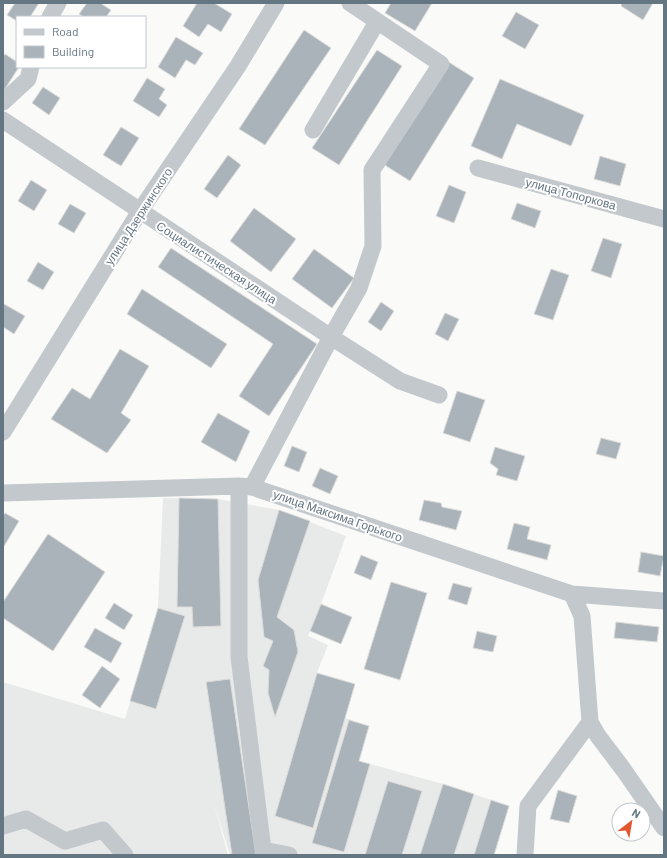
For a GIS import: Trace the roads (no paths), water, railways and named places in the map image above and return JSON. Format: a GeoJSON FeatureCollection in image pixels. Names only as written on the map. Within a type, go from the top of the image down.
{"type":"FeatureCollection","features":[{"type":"Feature","properties":{"kind":"street"},"geometry":{"type":"LineString","coordinates":[[51,16],[58,3]]}},
{"type":"Feature","properties":{"kind":"street","name":"улица Дзержинского"},"geometry":{"type":"LineString","coordinates":[[3,432],[140,211],[238,66],[276,3]]}},
{"type":"Feature","properties":{"kind":"street"},"geometry":{"type":"LineString","coordinates":[[289,855],[263,850],[238,657],[245,486],[359,288],[373,246],[372,170],[441,64],[350,3]]}},
{"type":"Feature","properties":{"kind":"street"},"geometry":{"type":"LineString","coordinates":[[313,130],[377,22]]}},
{"type":"Feature","properties":{"kind":"street"},"geometry":{"type":"LineString","coordinates":[[3,102],[28,79],[31,68]]}},
{"type":"Feature","properties":{"kind":"street","name":"Социалистическая улица"},"geometry":{"type":"LineString","coordinates":[[3,120],[400,381],[439,395]]}},
{"type":"Feature","properties":{"kind":"street","name":"улица Топоркова"},"geometry":{"type":"LineString","coordinates":[[478,168],[664,219]]}},
{"type":"Feature","properties":{"kind":"street","name":"улица Максима Горького"},"geometry":{"type":"LineString","coordinates":[[3,493],[245,486],[572,594],[664,601]]}},
{"type":"Feature","properties":{"kind":"street"},"geometry":{"type":"LineString","coordinates":[[572,594],[582,616],[590,722],[598,736],[664,828]]}},
{"type":"Feature","properties":{"kind":"street"},"geometry":{"type":"LineString","coordinates":[[525,855],[528,806],[590,722]]}},
{"type":"Feature","properties":{"kind":"street"},"geometry":{"type":"LineString","coordinates":[[3,826],[26,819],[65,841],[103,830],[125,855]]}}]}
